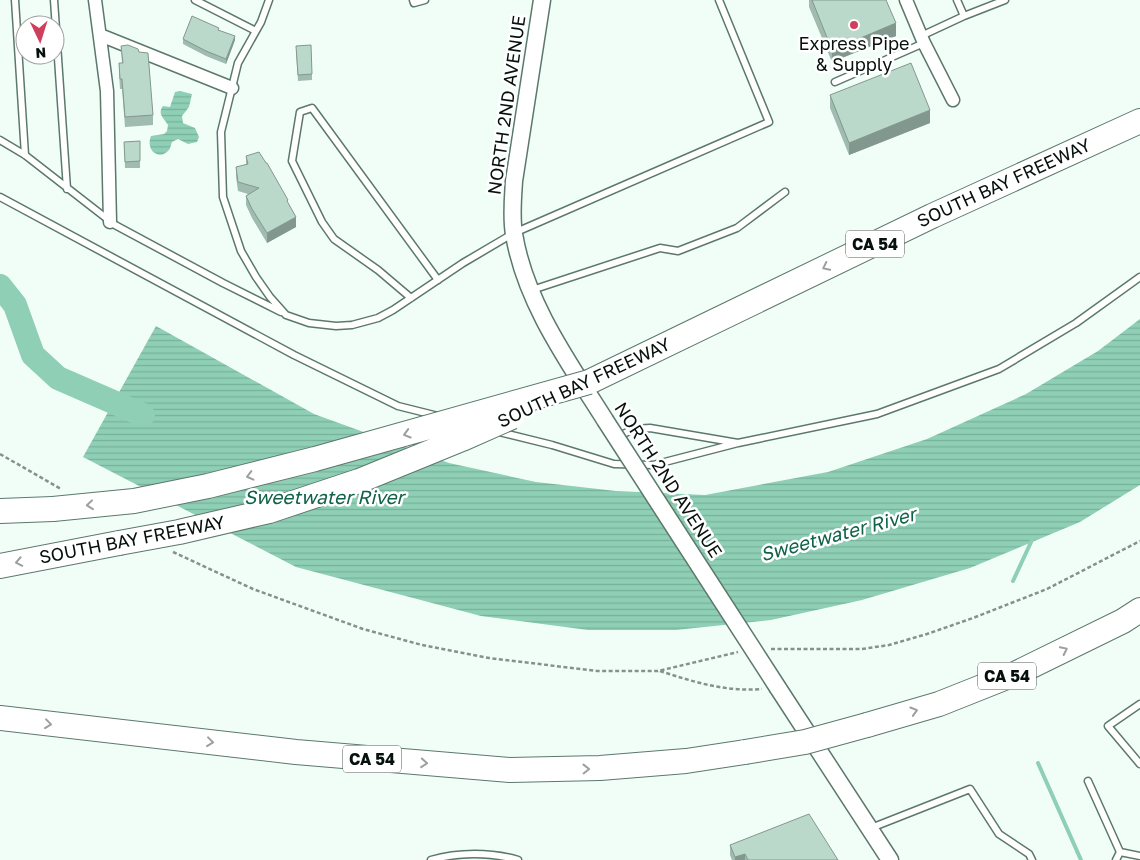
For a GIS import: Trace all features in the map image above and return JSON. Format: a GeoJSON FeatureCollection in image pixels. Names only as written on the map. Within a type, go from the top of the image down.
{"type":"FeatureCollection","features":[{"type":"Feature","properties":{"kind":"highway","name":"SOUTH BAY FREEWAY"},"geometry":{"type":"LineString","coordinates":[[0,566],[179,532],[269,511],[350,484],[462,439],[589,382],[923,220],[1140,121]]}},
{"type":"Feature","properties":{"kind":"highway"},"geometry":{"type":"LineString","coordinates":[[4,510],[59,501],[134,500],[208,486],[324,457],[589,382]]}},
{"type":"Feature","properties":{"kind":"highway","name":"CA 54"},"geometry":{"type":"LineString","coordinates":[[1,719],[296,752],[510,770],[600,768],[686,761],[805,742],[939,704],[1017,672],[1123,621],[1140,610]]}},
{"type":"Feature","properties":{"kind":"street"},"geometry":{"type":"LineString","coordinates":[[95,0],[107,91],[110,222]]}},
{"type":"Feature","properties":{"kind":"street","name":"NORTH 2ND AVENUE"},"geometry":{"type":"LineString","coordinates":[[542,0],[512,202],[514,233],[520,261],[531,290],[555,340],[605,420],[890,860]]}},
{"type":"Feature","properties":{"kind":"street"},"geometry":{"type":"LineString","coordinates":[[906,0],[922,40],[953,100]]}},
{"type":"Feature","properties":{"kind":"street"},"geometry":{"type":"LineString","coordinates":[[100,35],[232,88]]}},
{"type":"Feature","properties":{"kind":"lane"},"geometry":{"type":"LineString","coordinates":[[15,0],[25,155]]}},
{"type":"Feature","properties":{"kind":"lane"},"geometry":{"type":"LineString","coordinates":[[54,0],[67,189]]}},
{"type":"Feature","properties":{"kind":"lane"},"geometry":{"type":"LineString","coordinates":[[195,0],[256,31]]}},
{"type":"Feature","properties":{"kind":"lane"},"geometry":{"type":"LineString","coordinates":[[270,0],[256,31],[238,63],[221,132],[223,197],[241,251],[270,297],[286,315]]}},
{"type":"Feature","properties":{"kind":"lane"},"geometry":{"type":"LineString","coordinates":[[413,0],[414,3],[424,0]]}},
{"type":"Feature","properties":{"kind":"lane"},"geometry":{"type":"LineString","coordinates":[[0,140],[25,155],[110,222],[222,283],[304,322],[318,325],[352,325],[378,318],[463,263],[514,233],[769,122],[719,0]]}},
{"type":"Feature","properties":{"kind":"lane"},"geometry":{"type":"LineString","coordinates":[[957,0],[964,16]]}},
{"type":"Feature","properties":{"kind":"lane"},"geometry":{"type":"LineString","coordinates":[[835,82],[922,40],[964,16],[1005,0]]}},
{"type":"Feature","properties":{"kind":"lane"},"geometry":{"type":"LineString","coordinates":[[411,298],[378,270],[334,239],[322,222],[292,161],[300,112],[312,108],[438,280]]}},
{"type":"Feature","properties":{"kind":"lane"},"geometry":{"type":"LineString","coordinates":[[531,290],[660,248],[678,251],[737,228],[785,192]]}},
{"type":"Feature","properties":{"kind":"lane"},"geometry":{"type":"LineString","coordinates":[[0,197],[294,355],[398,406],[466,423]]}},
{"type":"Feature","properties":{"kind":"lane"},"geometry":{"type":"LineString","coordinates":[[475,426],[552,445],[614,464],[653,465],[738,443],[877,414],[999,369],[1076,323],[1140,276]]}},
{"type":"Feature","properties":{"kind":"lane"},"geometry":{"type":"LineString","coordinates":[[617,438],[633,429],[650,428],[738,443]]}},
{"type":"Feature","properties":{"kind":"lane"},"geometry":{"type":"LineString","coordinates":[[1140,704],[1108,726],[1140,764]]}},
{"type":"Feature","properties":{"kind":"lane"},"geometry":{"type":"LineString","coordinates":[[1088,781],[1120,852]]}},
{"type":"Feature","properties":{"kind":"lane"},"geometry":{"type":"LineString","coordinates":[[869,829],[970,789],[999,834],[1029,854],[1032,860]]}},
{"type":"Feature","properties":{"kind":"lane"},"geometry":{"type":"LineString","coordinates":[[1120,852],[1140,856]]}},
{"type":"Feature","properties":{"kind":"lane"},"geometry":{"type":"LineString","coordinates":[[1116,860],[1120,852]]}},
{"type":"Feature","properties":{"kind":"lane"},"geometry":{"type":"LineString","coordinates":[[431,860],[471,854],[506,856],[518,860]]}},
{"type":"Feature","properties":{"kind":"path"},"geometry":{"type":"LineString","coordinates":[[0,454],[59,501]]}},
{"type":"Feature","properties":{"kind":"path"},"geometry":{"type":"LineString","coordinates":[[767,649],[862,649],[927,634],[1047,590],[1140,542]]}},
{"type":"Feature","properties":{"kind":"path"},"geometry":{"type":"LineString","coordinates":[[172,552],[253,589],[363,629],[450,651],[527,664],[597,670],[658,671],[745,651]]}},
{"type":"Feature","properties":{"kind":"path"},"geometry":{"type":"LineString","coordinates":[[658,671],[722,689],[778,688]]}},
{"type":"Feature","properties":{"kind":"water"},"geometry":{"type":"Polygon","coordinates":[[[180,91],[192,94],[189,107],[182,116],[183,123],[195,128],[199,137],[197,142],[188,144],[178,139],[172,142],[169,150],[162,155],[154,153],[150,146],[151,136],[164,134],[167,131],[168,125],[162,116],[161,109],[163,106],[170,107],[175,92],[180,91]]]}},
{"type":"Feature","properties":{"kind":"water","name":"Sweetwater River"},"geometry":{"type":"Polygon","coordinates":[[[1140,319],[1140,485],[1080,522],[970,568],[862,600],[771,620],[676,630],[588,630],[481,616],[296,567],[83,457],[156,326],[314,414],[449,463],[536,482],[616,491],[705,495],[828,472],[927,439],[1026,394],[1098,351],[1140,319]]]}},
{"type":"Feature","properties":{"kind":"building","name":"Express Pipe & Supply"},"geometry":{"type":"Polygon","coordinates":[[[812,0],[886,0],[896,23],[832,50],[812,0]]]}},
{"type":"Feature","properties":{"kind":"building"},"geometry":{"type":"Polygon","coordinates":[[[192,16],[219,28],[218,30],[235,36],[226,59],[183,39],[192,16]]]}},
{"type":"Feature","properties":{"kind":"building"},"geometry":{"type":"Polygon","coordinates":[[[128,45],[138,49],[139,52],[148,53],[153,115],[125,117],[119,63],[123,63],[121,46],[128,45]]]}},
{"type":"Feature","properties":{"kind":"building"},"geometry":{"type":"Polygon","coordinates":[[[311,45],[312,74],[298,75],[296,46],[311,45]]]}},
{"type":"Feature","properties":{"kind":"building"},"geometry":{"type":"Polygon","coordinates":[[[911,63],[930,110],[849,143],[830,95],[911,63]]]}},
{"type":"Feature","properties":{"kind":"building"},"geometry":{"type":"Polygon","coordinates":[[[140,141],[140,161],[125,162],[124,142],[140,141]]]}},
{"type":"Feature","properties":{"kind":"building"},"geometry":{"type":"Polygon","coordinates":[[[259,152],[267,163],[296,217],[267,233],[246,196],[259,188],[238,182],[236,167],[248,164],[246,156],[259,152]]]}},
{"type":"Feature","properties":{"kind":"building"},"geometry":{"type":"Polygon","coordinates":[[[809,814],[838,860],[748,860],[745,854],[735,857],[730,845],[809,814]]]}},
{"type":"Feature","properties":{"kind":"waterway","name":"Sweetwater River"},"geometry":{"type":"LineString","coordinates":[[0,286],[15,305],[33,355],[58,378],[143,415]]}},
{"type":"Feature","properties":{"kind":"waterway"},"geometry":{"type":"LineString","coordinates":[[1013,581],[1032,540]]}},
{"type":"Feature","properties":{"kind":"waterway"},"geometry":{"type":"LineString","coordinates":[[1038,763],[1081,860]]}},
{"type":"Feature","properties":{"kind":"place","name":"Express Pipe & Supply"},"geometry":{"type":"Point","coordinates":[854,25]}}]}
